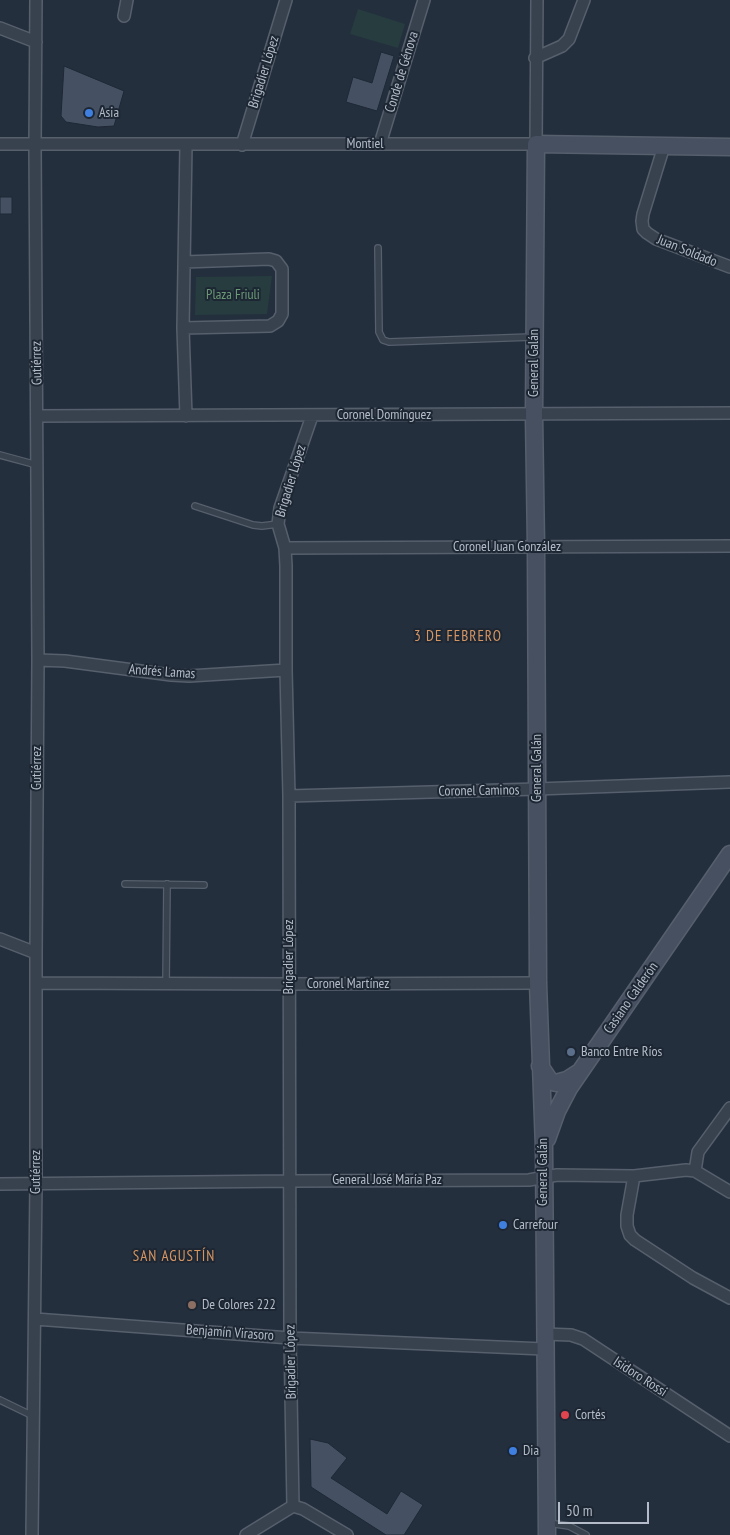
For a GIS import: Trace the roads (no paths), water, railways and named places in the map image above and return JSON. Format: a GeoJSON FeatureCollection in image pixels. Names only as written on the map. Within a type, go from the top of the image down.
{"type":"FeatureCollection","features":[{"type":"Feature","properties":{"kind":"street","name":"Gutiérrez"},"geometry":{"type":"LineString","coordinates":[[32,1535],[36,1183],[38,660],[38,416],[34,145],[36,0]]}},
{"type":"Feature","properties":{"kind":"street"},"geometry":{"type":"LineString","coordinates":[[124,16],[127,0]]}},
{"type":"Feature","properties":{"kind":"street","name":"Brigadier López"},"geometry":{"type":"LineString","coordinates":[[242,145],[286,0]]}},
{"type":"Feature","properties":{"kind":"street","name":"Conde de Génova"},"geometry":{"type":"LineString","coordinates":[[380,144],[424,0]]}},
{"type":"Feature","properties":{"kind":"street","name":"General Galán"},"geometry":{"type":"LineString","coordinates":[[537,0],[535,58],[534,415],[538,983],[544,1148],[546,1529]]}},
{"type":"Feature","properties":{"kind":"street"},"geometry":{"type":"LineString","coordinates":[[535,58],[562,46],[569,39],[584,0]]}},
{"type":"Feature","properties":{"kind":"street"},"geometry":{"type":"LineString","coordinates":[[0,28],[36,42]]}},
{"type":"Feature","properties":{"kind":"street","name":"Montiel"},"geometry":{"type":"LineString","coordinates":[[0,144],[730,146]]}},
{"type":"Feature","properties":{"kind":"street"},"geometry":{"type":"LineString","coordinates":[[186,145],[184,262],[186,416]]}},
{"type":"Feature","properties":{"kind":"street","name":"Juan Soldado"},"geometry":{"type":"LineString","coordinates":[[664,146],[643,214],[643,229],[656,240],[730,268]]}},
{"type":"Feature","properties":{"kind":"street"},"geometry":{"type":"LineString","coordinates":[[184,262],[269,259],[276,261],[282,269],[282,314],[278,321],[270,326],[184,328]]}},
{"type":"Feature","properties":{"kind":"street","name":"Coronel Domínguez"},"geometry":{"type":"LineString","coordinates":[[38,416],[730,413]]}},
{"type":"Feature","properties":{"kind":"street","name":"Brigadier López"},"geometry":{"type":"LineString","coordinates":[[293,1506],[290,1338],[291,1180],[286,566],[285,548],[278,524],[280,508],[312,416]]}},
{"type":"Feature","properties":{"kind":"street","name":"Coronel Juan González"},"geometry":{"type":"LineString","coordinates":[[285,548],[730,546]]}},
{"type":"Feature","properties":{"kind":"street","name":"Andrés Lamas"},"geometry":{"type":"LineString","coordinates":[[38,660],[65,661],[180,676],[286,670]]}},
{"type":"Feature","properties":{"kind":"street","name":"Coronel Caminos"},"geometry":{"type":"LineString","coordinates":[[289,796],[537,790],[730,782]]}},
{"type":"Feature","properties":{"kind":"street","name":"Casiano Calderón"},"geometry":{"type":"LineString","coordinates":[[544,1148],[557,1111],[569,1088],[730,854]]}},
{"type":"Feature","properties":{"kind":"street"},"geometry":{"type":"LineString","coordinates":[[0,939],[36,953]]}},
{"type":"Feature","properties":{"kind":"street","name":"Coronel Martínez"},"geometry":{"type":"LineString","coordinates":[[37,983],[538,983]]}},
{"type":"Feature","properties":{"kind":"street"},"geometry":{"type":"LineString","coordinates":[[540,1066],[550,1080],[556,1083],[567,1080],[580,1071]]}},
{"type":"Feature","properties":{"kind":"street"},"geometry":{"type":"LineString","coordinates":[[730,1108],[698,1152],[695,1171],[730,1192]]}},
{"type":"Feature","properties":{"kind":"street","name":"General José María Paz"},"geometry":{"type":"LineString","coordinates":[[0,1184],[291,1180],[529,1180],[557,1175],[634,1176],[686,1170],[695,1171]]}},
{"type":"Feature","properties":{"kind":"street"},"geometry":{"type":"LineString","coordinates":[[634,1176],[627,1215],[627,1226],[630,1235],[693,1278],[730,1298]]}},
{"type":"Feature","properties":{"kind":"street","name":"Benjamín Virasoro"},"geometry":{"type":"LineString","coordinates":[[35,1319],[290,1338],[544,1342]]}},
{"type":"Feature","properties":{"kind":"street","name":"Isidoro Rossi"},"geometry":{"type":"LineString","coordinates":[[544,1342],[571,1335],[583,1339],[730,1436]]}},
{"type":"Feature","properties":{"kind":"street"},"geometry":{"type":"LineString","coordinates":[[246,1535],[293,1506],[303,1509],[347,1535]]}},
{"type":"Feature","properties":{"kind":"lane"},"geometry":{"type":"LineString","coordinates":[[378,248],[379,332],[382,340],[389,342],[534,337]]}},
{"type":"Feature","properties":{"kind":"lane"},"geometry":{"type":"LineString","coordinates":[[0,455],[37,465]]}},
{"type":"Feature","properties":{"kind":"lane"},"geometry":{"type":"LineString","coordinates":[[195,506],[253,525],[278,524]]}},
{"type":"Feature","properties":{"kind":"lane"},"geometry":{"type":"LineString","coordinates":[[125,884],[204,884]]}},
{"type":"Feature","properties":{"kind":"lane"},"geometry":{"type":"LineString","coordinates":[[166,983],[167,884]]}},
{"type":"Feature","properties":{"kind":"lane"},"geometry":{"type":"LineString","coordinates":[[0,1400],[33,1416]]}},
{"type":"Feature","properties":{"kind":"lane"},"geometry":{"type":"LineString","coordinates":[[546,1529],[569,1526],[586,1535]]}},
{"type":"Feature","properties":{"kind":"place","name":"Asia"},"geometry":{"type":"Point","coordinates":[89,113]}},
{"type":"Feature","properties":{"kind":"place","name":"Banco Entre Ríos"},"geometry":{"type":"Point","coordinates":[571,1052]}},
{"type":"Feature","properties":{"kind":"place","name":"Carrefour"},"geometry":{"type":"Point","coordinates":[503,1225]}},
{"type":"Feature","properties":{"kind":"place","name":"De Colores 222"},"geometry":{"type":"Point","coordinates":[192,1305]}},
{"type":"Feature","properties":{"kind":"place","name":"Cortés"},"geometry":{"type":"Point","coordinates":[565,1415]}},
{"type":"Feature","properties":{"kind":"place","name":"Dia"},"geometry":{"type":"Point","coordinates":[513,1451]}},
{"type":"Feature","properties":{"kind":"district","name":"3 DE FEBRERO"},"geometry":{"type":"Point","coordinates":[458,637]}},
{"type":"Feature","properties":{"kind":"district","name":"SAN AGUSTÍN"},"geometry":{"type":"Point","coordinates":[174,1257]}},
{"type":"Feature","properties":{"kind":"park label","name":"Plaza Friuli"},"geometry":{"type":"Point","coordinates":[233,295]}}]}
